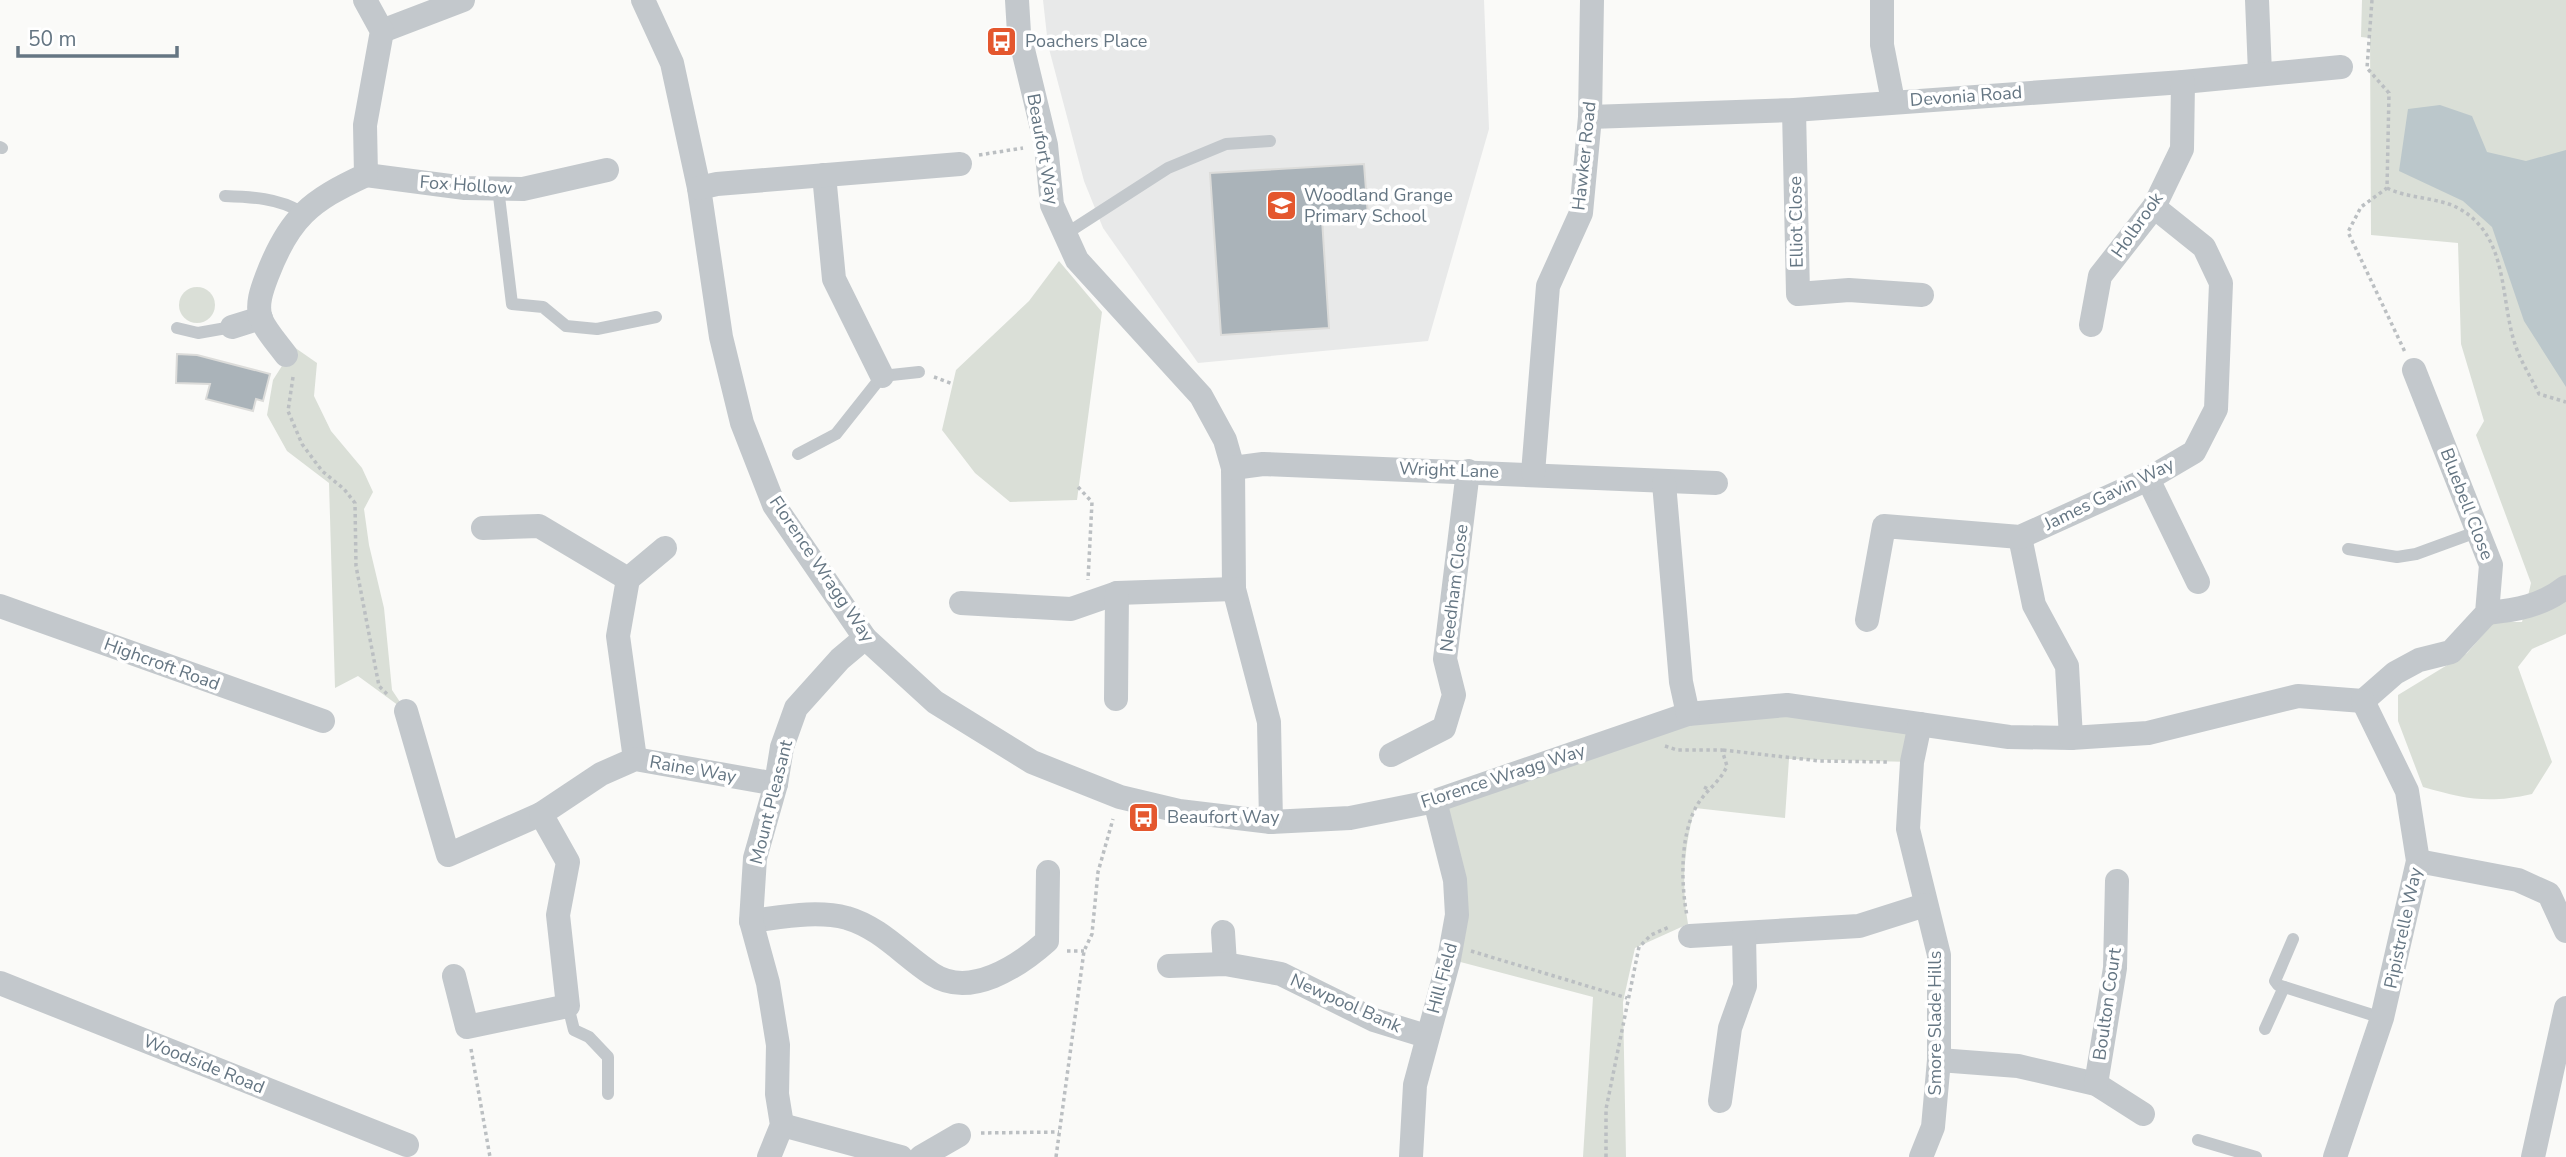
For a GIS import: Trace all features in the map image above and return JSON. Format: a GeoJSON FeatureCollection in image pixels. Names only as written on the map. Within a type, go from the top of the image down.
{"type":"FeatureCollection","features":[{"type":"Feature","properties":{"kind":"street"},"geometry":{"type":"LineString","coordinates":[[365,0],[382,31],[365,125],[366,176]]}},
{"type":"Feature","properties":{"kind":"street"},"geometry":{"type":"LineString","coordinates":[[382,31],[463,0]]}},
{"type":"Feature","properties":{"kind":"street","name":"Florence Wragg Way"},"geometry":{"type":"LineString","coordinates":[[643,0],[672,63],[699,188],[721,337],[742,423],[774,505],[865,638],[935,702],[1021,756],[1120,797],[1179,811],[1270,822],[1350,818],[1435,801],[1688,714],[1787,705],[2009,737],[2071,738],[2148,733],[2298,696],[2362,701]]}},
{"type":"Feature","properties":{"kind":"street","name":"Beaufort Way"},"geometry":{"type":"LineString","coordinates":[[1017,0],[1019,33],[1046,145],[1052,205],[1064,235],[1077,260],[1201,396],[1226,440],[1233,468],[1234,589],[1269,722],[1270,822]]}},
{"type":"Feature","properties":{"kind":"street","name":"Hawker Road"},"geometry":{"type":"LineString","coordinates":[[1533,473],[1548,286],[1581,213],[1590,117],[1592,0]]}},
{"type":"Feature","properties":{"kind":"street"},"geometry":{"type":"LineString","coordinates":[[1882,0],[1882,45],[1892,101]]}},
{"type":"Feature","properties":{"kind":"street"},"geometry":{"type":"LineString","coordinates":[[2257,0],[2260,73]]}},
{"type":"Feature","properties":{"kind":"street","name":"Devonia Road"},"geometry":{"type":"LineString","coordinates":[[1590,117],[1794,110],[2341,68]]}},
{"type":"Feature","properties":{"kind":"street","name":"Holbrook"},"geometry":{"type":"LineString","coordinates":[[2091,325],[2100,276],[2154,207],[2182,149],[2183,82]]}},
{"type":"Feature","properties":{"kind":"street","name":"Elliot Close"},"geometry":{"type":"LineString","coordinates":[[1794,110],[1798,294],[1849,290],[1922,295]]}},
{"type":"Feature","properties":{"kind":"street"},"geometry":{"type":"LineString","coordinates":[[699,188],[717,184],[960,164]]}},
{"type":"Feature","properties":{"kind":"street","name":"Fox Hollow"},"geometry":{"type":"LineString","coordinates":[[261,318],[260,293],[279,242],[301,212],[328,192],[366,176],[465,188],[523,189],[607,170]]}},
{"type":"Feature","properties":{"kind":"street"},"geometry":{"type":"LineString","coordinates":[[824,175],[834,279],[882,376]]}},
{"type":"Feature","properties":{"kind":"street","name":"James Gavin Way"},"geometry":{"type":"LineString","coordinates":[[1867,620],[1884,526],[2020,537],[2148,479],[2194,452],[2216,409],[2221,283],[2204,247],[2154,207]]}},
{"type":"Feature","properties":{"kind":"street"},"geometry":{"type":"LineString","coordinates":[[232,327],[261,318],[286,355]]}},
{"type":"Feature","properties":{"kind":"street","name":"Bluebell Close"},"geometry":{"type":"LineString","coordinates":[[2414,370],[2491,565],[2487,613]]}},
{"type":"Feature","properties":{"kind":"street","name":"Wright Lane"},"geometry":{"type":"LineString","coordinates":[[1233,468],[1263,464],[1533,473],[1664,483],[1716,483]]}},
{"type":"Feature","properties":{"kind":"street","name":"Needham Close"},"geometry":{"type":"LineString","coordinates":[[1391,755],[1444,728],[1454,695],[1445,659],[1468,471]]}},
{"type":"Feature","properties":{"kind":"street"},"geometry":{"type":"LineString","coordinates":[[2148,479],[2198,582]]}},
{"type":"Feature","properties":{"kind":"street"},"geometry":{"type":"LineString","coordinates":[[1664,483],[1681,682],[1688,714]]}},
{"type":"Feature","properties":{"kind":"street"},"geometry":{"type":"LineString","coordinates":[[483,528],[539,526],[628,579]]}},
{"type":"Feature","properties":{"kind":"street"},"geometry":{"type":"LineString","coordinates":[[2020,537],[2034,605],[2067,666],[2071,738]]}},
{"type":"Feature","properties":{"kind":"street"},"geometry":{"type":"LineString","coordinates":[[635,759],[618,636],[628,579],[665,548]]}},
{"type":"Feature","properties":{"kind":"street"},"geometry":{"type":"LineString","coordinates":[[2362,701],[2396,673],[2419,660],[2451,652],[2487,613],[2521,610],[2556,595],[2566,587]]}},
{"type":"Feature","properties":{"kind":"street"},"geometry":{"type":"LineString","coordinates":[[961,603],[1071,609],[1116,593],[1234,589]]}},
{"type":"Feature","properties":{"kind":"street"},"geometry":{"type":"LineString","coordinates":[[1116,593],[1116,699]]}},
{"type":"Feature","properties":{"kind":"street","name":"Highcroft Road"},"geometry":{"type":"LineString","coordinates":[[0,606],[323,721]]}},
{"type":"Feature","properties":{"kind":"street","name":"Mount Pleasant"},"geometry":{"type":"LineString","coordinates":[[782,1125],[777,1094],[778,1045],[768,983],[751,921],[755,858],[776,784],[782,747],[796,708],[840,659],[865,638]]}},
{"type":"Feature","properties":{"kind":"street","name":"Pipistrelle Way"},"geometry":{"type":"LineString","coordinates":[[2335,1157],[2382,1018],[2418,861],[2407,791],[2362,701]]}},
{"type":"Feature","properties":{"kind":"street","name":"Raine Way"},"geometry":{"type":"LineString","coordinates":[[405,711],[448,855],[541,814],[601,774],[635,759],[776,784]]}},
{"type":"Feature","properties":{"kind":"street","name":"Smore Slade Hills"},"geometry":{"type":"LineString","coordinates":[[1920,723],[1912,762],[1908,829],[1924,905],[1939,955],[1939,1060],[1933,1127],[1921,1157]]}},
{"type":"Feature","properties":{"kind":"street","name":"Hill Field"},"geometry":{"type":"LineString","coordinates":[[1411,1157],[1415,1085],[1457,915],[1455,880],[1435,801]]}},
{"type":"Feature","properties":{"kind":"street"},"geometry":{"type":"LineString","coordinates":[[454,976],[467,1027],[568,1006],[558,915],[568,862],[541,814]]}},
{"type":"Feature","properties":{"kind":"street"},"geometry":{"type":"LineString","coordinates":[[2418,861],[2558,886],[2566,931]]}},
{"type":"Feature","properties":{"kind":"street"},"geometry":{"type":"LineString","coordinates":[[751,921],[819,913],[847,918],[884,936],[934,976],[954,981],[982,980],[1008,971],[1053,946],[1048,872]]}},
{"type":"Feature","properties":{"kind":"street","name":"Boulton Court"},"geometry":{"type":"LineString","coordinates":[[2096,1084],[2115,968],[2117,881]]}},
{"type":"Feature","properties":{"kind":"street"},"geometry":{"type":"LineString","coordinates":[[1690,936],[1859,926],[1924,905]]}},
{"type":"Feature","properties":{"kind":"street"},"geometry":{"type":"LineString","coordinates":[[1223,932],[1225,964]]}},
{"type":"Feature","properties":{"kind":"street"},"geometry":{"type":"LineString","coordinates":[[1720,1101],[1730,1028],[1745,986],[1744,934]]}},
{"type":"Feature","properties":{"kind":"street","name":"Newpool Bank"},"geometry":{"type":"LineString","coordinates":[[1169,966],[1225,964],[1281,974],[1374,1020],[1426,1036]]}},
{"type":"Feature","properties":{"kind":"street","name":"Woodside Road"},"geometry":{"type":"LineString","coordinates":[[0,983],[407,1145]]}},
{"type":"Feature","properties":{"kind":"street"},"geometry":{"type":"LineString","coordinates":[[2533,1157],[2564,1037],[2566,1008]]}},
{"type":"Feature","properties":{"kind":"street","name":"Boulton Court"},"geometry":{"type":"LineString","coordinates":[[1939,1060],[2018,1066],[2096,1084],[2143,1114]]}},
{"type":"Feature","properties":{"kind":"street"},"geometry":{"type":"LineString","coordinates":[[769,1157],[782,1125],[901,1157]]}},
{"type":"Feature","properties":{"kind":"street"},"geometry":{"type":"LineString","coordinates":[[921,1157],[960,1135]]}},
{"type":"Feature","properties":{"kind":"lane"},"geometry":{"type":"LineString","coordinates":[[1064,235],[1168,168],[1226,144],[1270,141]]}},
{"type":"Feature","properties":{"kind":"lane"},"geometry":{"type":"LineString","coordinates":[[498,188],[512,304],[543,307],[566,326],[597,329],[656,317]]}},
{"type":"Feature","properties":{"kind":"lane"},"geometry":{"type":"LineString","coordinates":[[225,196],[260,198],[290,205],[301,212]]}},
{"type":"Feature","properties":{"kind":"lane"},"geometry":{"type":"LineString","coordinates":[[177,328],[198,333],[232,327]]}},
{"type":"Feature","properties":{"kind":"lane"},"geometry":{"type":"LineString","coordinates":[[798,454],[836,434],[882,376],[919,372]]}},
{"type":"Feature","properties":{"kind":"lane"},"geometry":{"type":"LineString","coordinates":[[2348,549],[2397,557],[2416,554],[2479,531]]}},
{"type":"Feature","properties":{"kind":"lane"},"geometry":{"type":"LineString","coordinates":[[2293,939],[2275,981],[2284,987],[2382,1018]]}},
{"type":"Feature","properties":{"kind":"lane"},"geometry":{"type":"LineString","coordinates":[[2266,1029],[2284,987]]}},
{"type":"Feature","properties":{"kind":"lane"},"geometry":{"type":"LineString","coordinates":[[568,1006],[573,1030],[589,1037],[608,1057],[608,1094]]}},
{"type":"Feature","properties":{"kind":"lane"},"geometry":{"type":"LineString","coordinates":[[2198,1140],[2256,1157]]}},
{"type":"Feature","properties":{"kind":"path"},"geometry":{"type":"LineString","coordinates":[[2372,0],[2367,68],[2389,93],[2387,188]]}},
{"type":"Feature","properties":{"kind":"path"},"geometry":{"type":"LineString","coordinates":[[960,164],[976,156],[1046,145]]}},
{"type":"Feature","properties":{"kind":"path"},"geometry":{"type":"LineString","coordinates":[[2387,188],[2361,207],[2348,232],[2414,370]]}},
{"type":"Feature","properties":{"kind":"path"},"geometry":{"type":"LineString","coordinates":[[2387,188],[2401,195],[2457,207],[2483,228],[2503,275],[2514,342],[2539,394],[2566,402]]}},
{"type":"Feature","properties":{"kind":"path"},"geometry":{"type":"LineString","coordinates":[[286,355],[293,377],[288,411],[302,444],[322,471],[344,488],[355,503],[356,566],[379,687],[405,711]]}},
{"type":"Feature","properties":{"kind":"path"},"geometry":{"type":"LineString","coordinates":[[1078,487],[1092,502],[1086,603]]}},
{"type":"Feature","properties":{"kind":"path"},"geometry":{"type":"LineString","coordinates":[[1628,734],[1677,750],[1722,750],[1820,761],[1912,762]]}},
{"type":"Feature","properties":{"kind":"path"},"geometry":{"type":"LineString","coordinates":[[1690,936],[1683,893],[1687,835],[1695,808],[1723,777],[1727,766],[1722,750]]}},
{"type":"Feature","properties":{"kind":"path"},"geometry":{"type":"LineString","coordinates":[[1704,787],[1710,790]]}},
{"type":"Feature","properties":{"kind":"path"},"geometry":{"type":"LineString","coordinates":[[1056,1157],[1084,951],[1092,934],[1098,872],[1120,797]]}},
{"type":"Feature","properties":{"kind":"path"},"geometry":{"type":"LineString","coordinates":[[1606,1157],[1606,1109],[1639,947],[1651,935],[1676,923],[1690,936]]}},
{"type":"Feature","properties":{"kind":"path"},"geometry":{"type":"LineString","coordinates":[[1053,946],[1084,951]]}},
{"type":"Feature","properties":{"kind":"path"},"geometry":{"type":"LineString","coordinates":[[1451,946],[1627,998]]}},
{"type":"Feature","properties":{"kind":"path"},"geometry":{"type":"LineString","coordinates":[[467,1027],[490,1157]]}},
{"type":"Feature","properties":{"kind":"path"},"geometry":{"type":"LineString","coordinates":[[960,1135],[1008,1130],[1059,1132]]}},
{"type":"Feature","properties":{"kind":"shaded area","name":"Woodland Grange Primary School"},"geometry":{"type":"Polygon","coordinates":[[[1043,0],[1484,0],[1489,129],[1428,341],[1198,363],[1103,228],[1084,181],[1048,45],[1043,0]]]}},
{"type":"Feature","properties":{"kind":"shaded area"},"geometry":{"type":"Polygon","coordinates":[[[2362,0],[2566,0],[2566,634],[2532,649],[2518,667],[2552,762],[2532,794],[2502,799],[2477,799],[2423,787],[2398,721],[2398,695],[2467,653],[2494,622],[2522,622],[2531,583],[2476,435],[2484,421],[2461,344],[2458,243],[2371,235],[2370,38],[2361,37],[2362,0]]]}},
{"type":"Feature","properties":{"kind":"shaded area"},"geometry":{"type":"Polygon","coordinates":[[[2440,105],[2472,116],[2487,152],[2526,161],[2566,150],[2566,387],[2524,321],[2492,227],[2463,201],[2399,171],[2408,109],[2440,105]]]}},
{"type":"Feature","properties":{"kind":"shaded area"},"geometry":{"type":"Polygon","coordinates":[[[1059,261],[1102,312],[1077,500],[1010,502],[975,473],[942,430],[956,370],[1029,301],[1059,261]]]}},
{"type":"Feature","properties":{"kind":"shaded area"},"geometry":{"type":"Polygon","coordinates":[[[197,287],[210,292],[215,305],[210,318],[197,323],[184,318],[179,305],[184,292],[197,287]]]}},
{"type":"Feature","properties":{"kind":"shaded area"},"geometry":{"type":"Polygon","coordinates":[[[294,347],[317,363],[314,396],[331,431],[362,468],[373,492],[364,509],[369,545],[384,608],[392,690],[406,711],[358,676],[335,688],[329,483],[287,451],[267,415],[273,380],[294,347]]]}},
{"type":"Feature","properties":{"kind":"shaded area"},"geometry":{"type":"Polygon","coordinates":[[[1717,713],[1920,724],[1912,762],[1789,759],[1785,818],[1695,808],[1685,866],[1688,924],[1635,948],[1623,1002],[1626,1157],[1583,1157],[1593,997],[1449,959],[1451,945],[1435,801],[1717,713]]]}},
{"type":"Feature","properties":{"kind":"building"},"geometry":{"type":"Polygon","coordinates":[[[1364,164],[1368,216],[1322,219],[1329,328],[1221,335],[1210,173],[1364,164]]]}},
{"type":"Feature","properties":{"kind":"building"},"geometry":{"type":"Polygon","coordinates":[[[177,354],[197,355],[270,374],[263,401],[256,399],[253,411],[206,399],[210,384],[176,383],[177,354]]]}},
{"type":"Feature","properties":{"kind":"place","name":"Poachers Place"},"geometry":{"type":"Point","coordinates":[1002,41]}},
{"type":"Feature","properties":{"kind":"place","name":"Woodland Grange Primary School"},"geometry":{"type":"Point","coordinates":[1281,205]}},
{"type":"Feature","properties":{"kind":"place","name":"Beaufort Way"},"geometry":{"type":"Point","coordinates":[1144,817]}}]}
